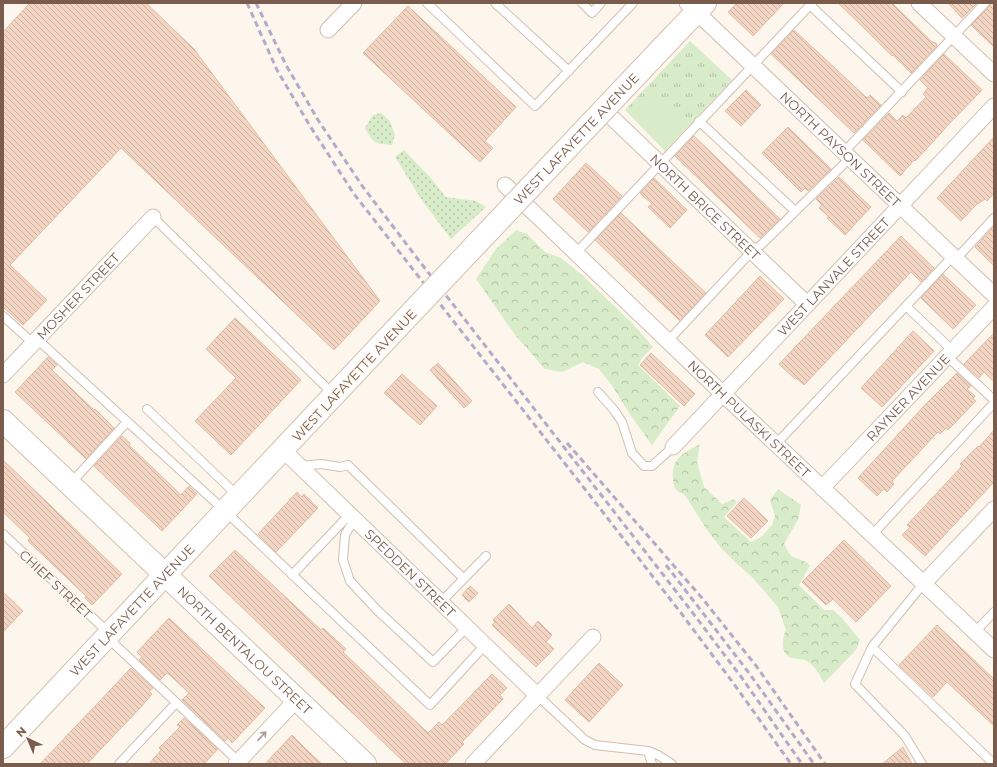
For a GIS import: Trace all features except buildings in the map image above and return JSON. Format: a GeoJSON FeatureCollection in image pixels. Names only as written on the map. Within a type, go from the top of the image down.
{"type":"FeatureCollection","features":[{"type":"Feature","properties":{"kind":"main road","name":"WEST LAFAYETTE AVENUE"},"geometry":{"type":"LineString","coordinates":[[3,747],[662,48],[696,6]]}},
{"type":"Feature","properties":{"kind":"main road","name":"NORTH BENTALOU STREET"},"geometry":{"type":"LineString","coordinates":[[3,421],[297,699],[360,762]]}},
{"type":"Feature","properties":{"kind":"street"},"geometry":{"type":"LineString","coordinates":[[328,30],[354,3]]}},
{"type":"Feature","properties":{"kind":"street"},"geometry":{"type":"LineString","coordinates":[[919,3],[994,74]]}},
{"type":"Feature","properties":{"kind":"street","name":"NORTH PAYSON STREET"},"geometry":{"type":"LineString","coordinates":[[696,6],[752,65],[994,295]]}},
{"type":"Feature","properties":{"kind":"street","name":"WEST LANVALE STREET"},"geometry":{"type":"LineString","coordinates":[[673,447],[994,106]]}},
{"type":"Feature","properties":{"kind":"street","name":"NORTH BRICE STREET"},"geometry":{"type":"LineString","coordinates":[[604,110],[807,304]]}},
{"type":"Feature","properties":{"kind":"street","name":"WEST LAFAYETTE AVENUE"},"geometry":{"type":"LineString","coordinates":[[520,200],[604,110]]}},
{"type":"Feature","properties":{"kind":"street","name":"NORTH PULASKI STREET"},"geometry":{"type":"LineString","coordinates":[[505,186],[994,650]]}},
{"type":"Feature","properties":{"kind":"street","name":"MOSHER STREET"},"geometry":{"type":"LineString","coordinates":[[3,375],[153,217]]}},
{"type":"Feature","properties":{"kind":"street","name":"RAYNER AVENUE"},"geometry":{"type":"LineString","coordinates":[[822,488],[994,307]]}},
{"type":"Feature","properties":{"kind":"street","name":"SPEDDEN STREET"},"geometry":{"type":"LineString","coordinates":[[283,450],[538,696]]}},
{"type":"Feature","properties":{"kind":"street"},"geometry":{"type":"LineString","coordinates":[[923,584],[994,509]]}},
{"type":"Feature","properties":{"kind":"street"},"geometry":{"type":"LineString","coordinates":[[473,764],[592,638]]}},
{"type":"Feature","properties":{"kind":"street"},"geometry":{"type":"LineString","coordinates":[[238,763],[297,699]]}},
{"type":"Feature","properties":{"kind":"lane"},"geometry":{"type":"LineString","coordinates":[[427,3],[535,106],[633,3]]}},
{"type":"Feature","properties":{"kind":"lane"},"geometry":{"type":"LineString","coordinates":[[495,3],[569,71]]}},
{"type":"Feature","properties":{"kind":"lane"},"geometry":{"type":"LineString","coordinates":[[582,3],[592,13],[601,3]]}},
{"type":"Feature","properties":{"kind":"lane"},"geometry":{"type":"LineString","coordinates":[[668,341],[752,251],[761,246],[795,211],[847,155],[902,92],[986,3]]}},
{"type":"Feature","properties":{"kind":"lane"},"geometry":{"type":"LineString","coordinates":[[576,253],[811,4],[902,92]]}},
{"type":"Feature","properties":{"kind":"lane"},"geometry":{"type":"LineString","coordinates":[[699,122],[795,211]]}},
{"type":"Feature","properties":{"kind":"lane"},"geometry":{"type":"LineString","coordinates":[[153,217],[334,395]]}},
{"type":"Feature","properties":{"kind":"lane"},"geometry":{"type":"LineString","coordinates":[[776,444],[906,306],[994,218]]}},
{"type":"Feature","properties":{"kind":"lane"},"geometry":{"type":"LineString","coordinates":[[906,306],[994,400]]}},
{"type":"Feature","properties":{"kind":"lane"},"geometry":{"type":"LineString","coordinates":[[3,316],[35,341],[127,422],[232,504]]}},
{"type":"Feature","properties":{"kind":"lane"},"geometry":{"type":"LineString","coordinates":[[598,392],[614,410],[622,422],[632,453],[644,466],[652,466],[673,447]]}},
{"type":"Feature","properties":{"kind":"lane"},"geometry":{"type":"LineString","coordinates":[[872,535],[994,403]]}},
{"type":"Feature","properties":{"kind":"lane"},"geometry":{"type":"LineString","coordinates":[[147,409],[232,504],[292,575],[430,705],[485,645]]}},
{"type":"Feature","properties":{"kind":"lane"},"geometry":{"type":"LineString","coordinates":[[70,484],[127,422]]}},
{"type":"Feature","properties":{"kind":"lane"},"geometry":{"type":"LineString","coordinates":[[300,466],[321,464],[340,467],[348,464],[464,579]]}},
{"type":"Feature","properties":{"kind":"lane"},"geometry":{"type":"LineString","coordinates":[[292,575],[353,517]]}},
{"type":"Feature","properties":{"kind":"lane"},"geometry":{"type":"LineString","coordinates":[[353,517],[345,535],[343,560],[350,581],[377,610],[433,662],[467,627]]}},
{"type":"Feature","properties":{"kind":"lane","name":"CHIEF STREET"},"geometry":{"type":"LineString","coordinates":[[3,534],[238,763]]}},
{"type":"Feature","properties":{"kind":"lane"},"geometry":{"type":"LineString","coordinates":[[441,602],[486,556]]}},
{"type":"Feature","properties":{"kind":"lane"},"geometry":{"type":"LineString","coordinates":[[922,764],[905,736],[855,684],[872,647],[923,584]]}},
{"type":"Feature","properties":{"kind":"lane"},"geometry":{"type":"LineString","coordinates":[[975,632],[994,612]]}},
{"type":"Feature","properties":{"kind":"lane"},"geometry":{"type":"LineString","coordinates":[[872,647],[994,764]]}},
{"type":"Feature","properties":{"kind":"lane"},"geometry":{"type":"LineString","coordinates":[[538,696],[585,740],[595,745],[648,751],[658,755],[672,764]]}},
{"type":"Feature","properties":{"kind":"lane"},"geometry":{"type":"LineString","coordinates":[[119,764],[176,703]]}},
{"type":"Feature","properties":{"kind":"lane"},"geometry":{"type":"LineString","coordinates":[[648,751],[652,764]]}},
{"type":"Feature","properties":{"kind":"green space"},"geometry":{"type":"Polygon","coordinates":[[[690,41],[732,80],[665,151],[625,110],[690,41]]]}},
{"type":"Feature","properties":{"kind":"green space"},"geometry":{"type":"Polygon","coordinates":[[[652,89],[686,121],[664,144],[630,112],[652,89]]]}},
{"type":"Feature","properties":{"kind":"green space"},"geometry":{"type":"Polygon","coordinates":[[[381,113],[390,121],[395,135],[392,145],[375,142],[365,128],[373,115],[381,113]]]}},
{"type":"Feature","properties":{"kind":"green space"},"geometry":{"type":"Polygon","coordinates":[[[404,150],[428,175],[446,197],[476,201],[486,207],[451,239],[423,202],[395,157],[404,150]]]}},
{"type":"Feature","properties":{"kind":"green space"},"geometry":{"type":"Polygon","coordinates":[[[516,230],[527,234],[545,252],[561,258],[581,274],[633,324],[653,347],[642,358],[638,365],[680,406],[652,445],[631,416],[611,384],[599,369],[583,362],[562,372],[545,369],[516,336],[476,279],[496,249],[516,230]]]}},
{"type":"Feature","properties":{"kind":"green space"},"geometry":{"type":"Polygon","coordinates":[[[700,444],[697,462],[704,487],[722,504],[734,499],[737,502],[724,517],[751,542],[761,537],[772,525],[775,516],[770,500],[778,489],[801,505],[798,520],[784,544],[791,556],[806,562],[810,566],[799,585],[824,610],[833,610],[842,618],[860,640],[856,650],[824,683],[810,663],[787,656],[783,645],[786,630],[778,607],[752,577],[722,549],[707,530],[685,495],[678,491],[675,487],[673,472],[676,461],[684,453],[700,444]]]}},
{"type":"Feature","properties":{"kind":"railway"},"geometry":{"type":"LineString","coordinates":[[247,3],[277,70],[310,126],[354,194],[681,613],[791,764]]}},
{"type":"Feature","properties":{"kind":"railway"},"geometry":{"type":"LineString","coordinates":[[256,3],[286,65],[318,120],[363,187],[689,608],[742,678],[802,764]]}},
{"type":"Feature","properties":{"kind":"railway"},"geometry":{"type":"LineString","coordinates":[[567,443],[702,598],[757,667],[825,764]]}},
{"type":"Feature","properties":{"kind":"railway"},"geometry":{"type":"LineString","coordinates":[[666,565],[749,673],[814,764]]}}]}
